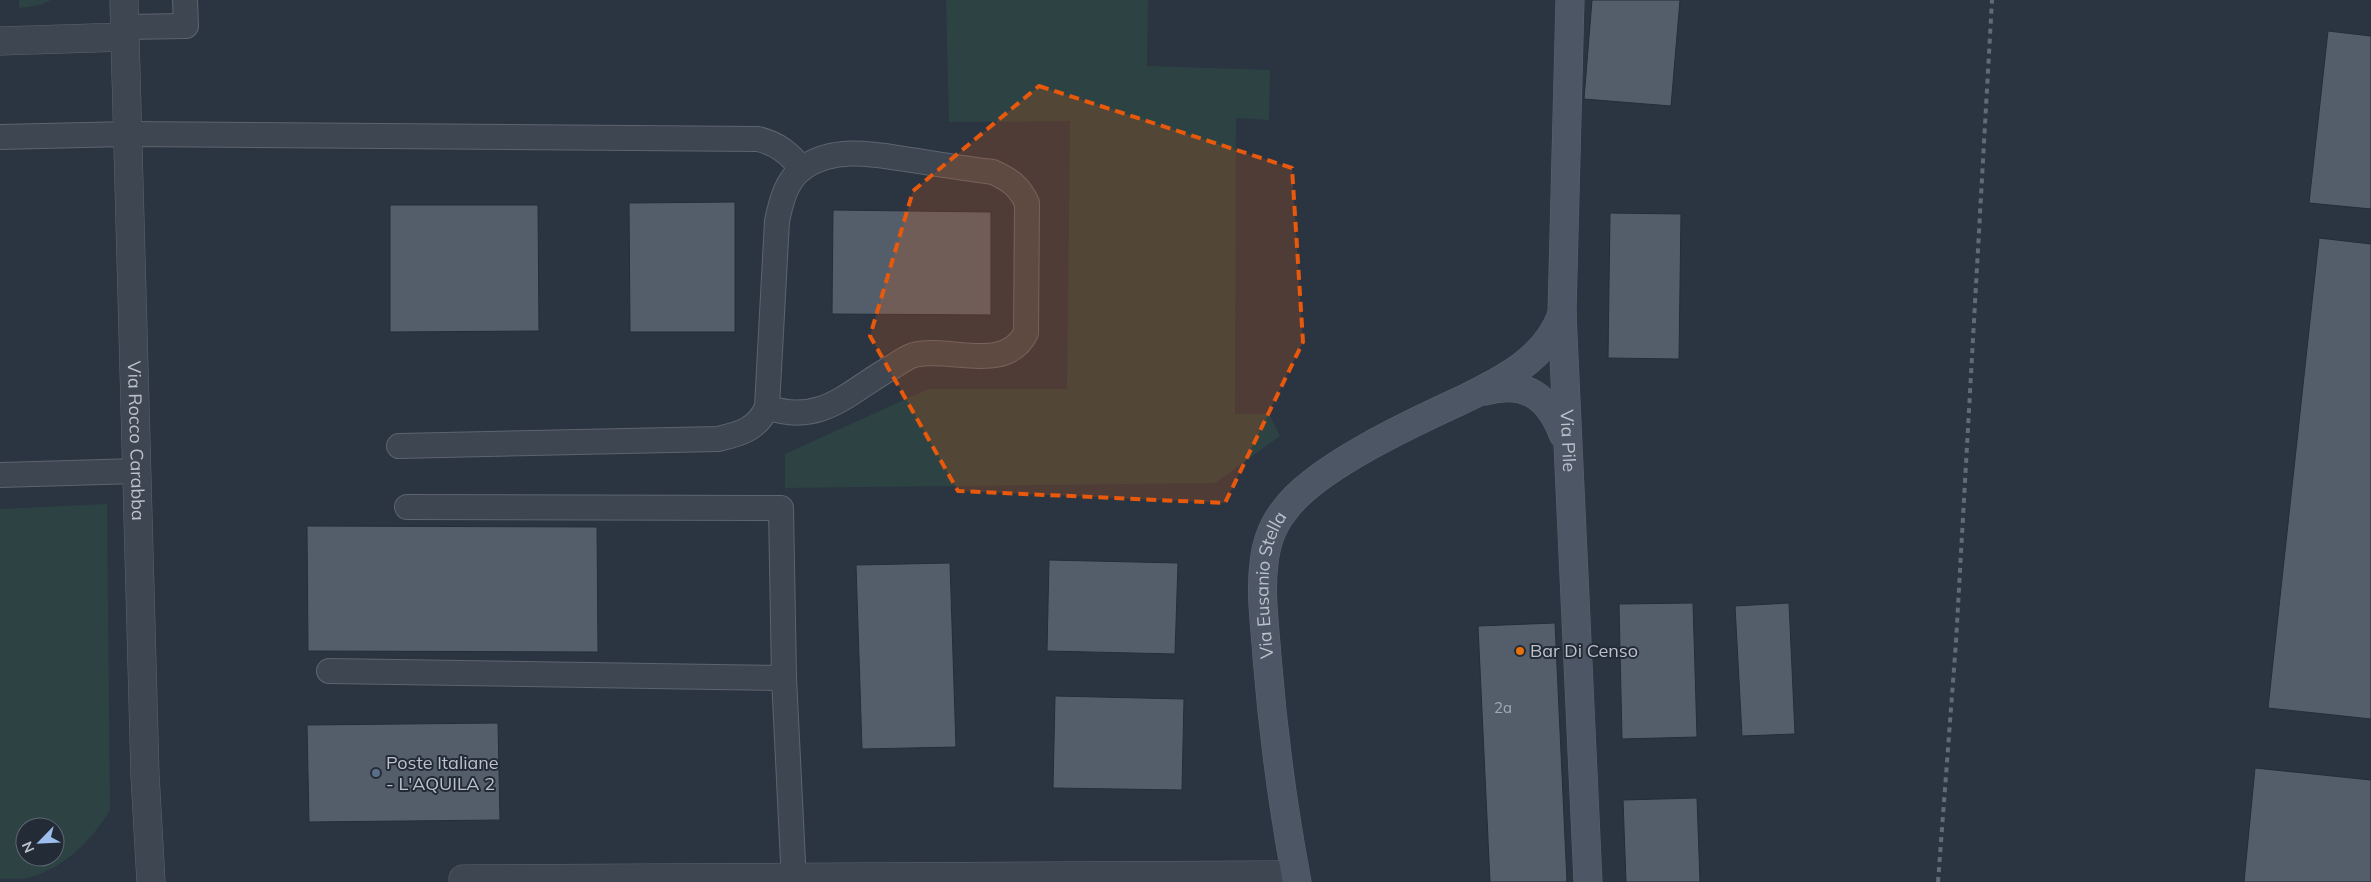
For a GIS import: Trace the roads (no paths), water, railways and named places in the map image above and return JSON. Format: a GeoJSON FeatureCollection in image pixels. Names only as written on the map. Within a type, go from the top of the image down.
{"type":"FeatureCollection","features":[{"type":"Feature","properties":{"kind":"street","name":"Via Rocco Carabba"},"geometry":{"type":"LineString","coordinates":[[124,0],[146,775],[151,882]]}},
{"type":"Feature","properties":{"kind":"street","name":"Via Pile"},"geometry":{"type":"LineString","coordinates":[[1570,0],[1562,312],[1588,882]]}},
{"type":"Feature","properties":{"kind":"street"},"geometry":{"type":"LineString","coordinates":[[0,41],[125,32]]}},
{"type":"Feature","properties":{"kind":"street","name":"Via Eusanio Stella"},"geometry":{"type":"LineString","coordinates":[[1296,879],[1280,778],[1262,596],[1264,562],[1272,531],[1285,509],[1302,491],[1317,480],[1394,433],[1502,379],[1536,356],[1552,337],[1562,312]]}},
{"type":"Feature","properties":{"kind":"street","name":"Via Eusanio Stella"},"geometry":{"type":"LineString","coordinates":[[1472,395],[1503,388],[1517,389],[1535,394],[1549,406],[1554,414],[1568,450]]}},
{"type":"Feature","properties":{"kind":"street"},"geometry":{"type":"LineString","coordinates":[[459,880],[1296,879]]}},
{"type":"Feature","properties":{"kind":"lane"},"geometry":{"type":"LineString","coordinates":[[125,32],[186,26],[185,0]]}},
{"type":"Feature","properties":{"kind":"lane"},"geometry":{"type":"LineString","coordinates":[[0,137],[127,134],[758,139],[778,145],[794,158],[802,169]]}},
{"type":"Feature","properties":{"kind":"lane"},"geometry":{"type":"LineString","coordinates":[[399,446],[718,439],[742,433],[755,426],[763,417],[767,407],[777,221],[781,200],[789,184],[802,169],[819,159],[844,154],[865,154],[993,172],[1009,179],[1021,189],[1027,203],[1026,334],[1020,345],[1008,352],[993,356],[926,353],[912,356],[886,370],[841,401],[823,409],[799,414],[786,413],[767,407]]}},
{"type":"Feature","properties":{"kind":"lane"},"geometry":{"type":"LineString","coordinates":[[0,475],[137,471]]}},
{"type":"Feature","properties":{"kind":"lane"},"geometry":{"type":"LineString","coordinates":[[407,507],[781,508],[784,678],[794,880]]}},
{"type":"Feature","properties":{"kind":"lane"},"geometry":{"type":"LineString","coordinates":[[329,671],[784,678]]}},
{"type":"Feature","properties":{"kind":"railway"},"geometry":{"type":"LineString","coordinates":[[1938,882],[1956,642],[1992,0]]}},
{"type":"Feature","properties":{"kind":"place","name":"Bar Di Censo"},"geometry":{"type":"Point","coordinates":[1520,651]}},
{"type":"Feature","properties":{"kind":"place","name":"Poste Italiane - L'AQUILA 2"},"geometry":{"type":"Point","coordinates":[376,773]}}]}
